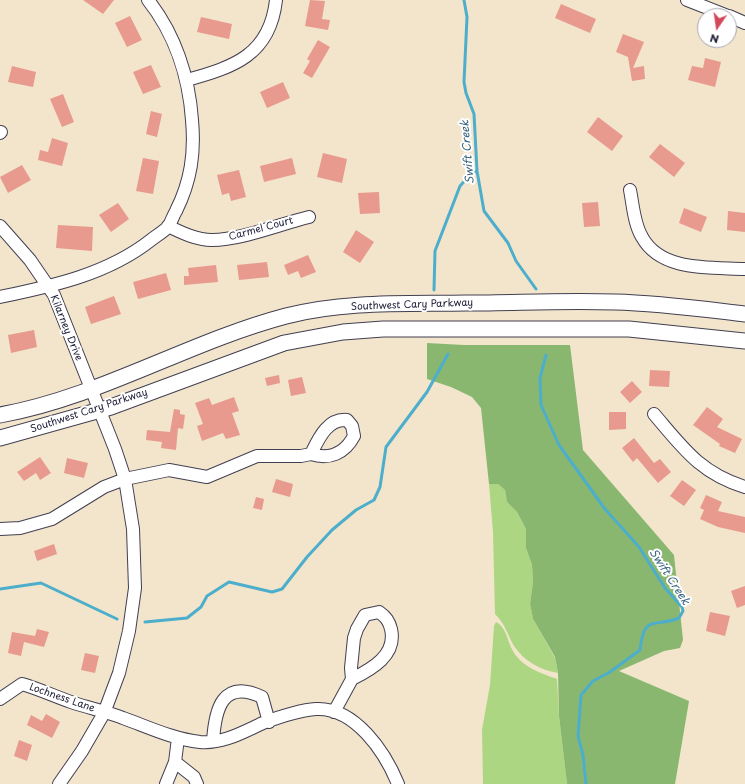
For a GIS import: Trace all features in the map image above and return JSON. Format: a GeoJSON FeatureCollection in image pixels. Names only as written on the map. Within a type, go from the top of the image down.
{"type":"FeatureCollection","features":[{"type":"Feature","properties":{"kind":"main road","name":"Southwest Cary Parkway"},"geometry":{"type":"LineString","coordinates":[[0,438],[94,399],[234,333],[286,316],[318,309],[380,304],[616,302],[745,314]]}},
{"type":"Feature","properties":{"kind":"main road","name":"Southwest Cary Parkway"},"geometry":{"type":"LineString","coordinates":[[0,415],[94,399],[284,343],[343,332],[383,329],[629,329],[745,341]]}},
{"type":"Feature","properties":{"kind":"street"},"geometry":{"type":"LineString","coordinates":[[0,297],[48,287],[120,261],[168,226],[187,187],[193,154],[191,103],[187,80],[171,37],[148,0]]}},
{"type":"Feature","properties":{"kind":"street"},"geometry":{"type":"LineString","coordinates":[[187,80],[220,70],[250,54],[270,29],[276,0]]}},
{"type":"Feature","properties":{"kind":"street"},"geometry":{"type":"LineString","coordinates":[[687,0],[708,8]]}},
{"type":"Feature","properties":{"kind":"street"},"geometry":{"type":"LineString","coordinates":[[630,190],[641,236],[653,252],[664,259],[689,265],[745,269]]}},
{"type":"Feature","properties":{"kind":"street","name":"Carmel Court"},"geometry":{"type":"LineString","coordinates":[[168,226],[189,236],[212,240],[239,236],[309,217]]}},
{"type":"Feature","properties":{"kind":"street","name":"Kilarney Drive"},"geometry":{"type":"LineString","coordinates":[[0,226],[30,260],[54,295],[125,479],[133,530],[135,588],[124,653],[114,687],[104,713],[82,751],[58,784]]}},
{"type":"Feature","properties":{"kind":"street"},"geometry":{"type":"LineString","coordinates":[[654,414],[697,463],[720,477],[745,487]]}},
{"type":"Feature","properties":{"kind":"street"},"geometry":{"type":"LineString","coordinates":[[0,529],[20,528],[52,519],[104,487],[125,479],[169,470],[207,477],[256,456],[301,456],[311,454]]}},
{"type":"Feature","properties":{"kind":"street"},"geometry":{"type":"LineString","coordinates":[[334,712],[352,679],[351,655],[357,629],[365,615],[379,612],[386,617],[390,624],[392,640],[390,648],[387,655],[380,661],[366,672],[352,679]]}},
{"type":"Feature","properties":{"kind":"street","name":"Lochness Lane"},"geometry":{"type":"LineString","coordinates":[[0,699],[22,684],[104,713]]}},
{"type":"Feature","properties":{"kind":"street"},"geometry":{"type":"LineString","coordinates":[[213,741],[214,721],[217,707],[224,698],[232,693],[245,691],[262,697],[269,722]]}},
{"type":"Feature","properties":{"kind":"street"},"geometry":{"type":"LineString","coordinates":[[104,713],[116,715],[178,738],[202,742],[224,740],[245,733],[269,722],[316,709],[334,712],[352,721],[377,746],[398,784]]}},
{"type":"Feature","properties":{"kind":"street"},"geometry":{"type":"LineString","coordinates":[[166,784],[175,762],[178,738]]}},
{"type":"Feature","properties":{"kind":"street"},"geometry":{"type":"LineString","coordinates":[[175,762],[194,777],[197,784]]}},
{"type":"Feature","properties":{"kind":"green space"},"geometry":{"type":"Polygon","coordinates":[[[427,343],[464,345],[570,345],[583,450],[674,555],[683,640],[680,648],[664,651],[619,671],[689,701],[675,784],[567,784],[559,716],[558,673],[555,657],[533,619],[530,604],[533,582],[532,565],[526,548],[526,529],[517,512],[507,502],[505,490],[498,484],[489,484],[481,408],[472,397],[451,387],[427,379],[427,343]]]}},
{"type":"Feature","properties":{"kind":"green space"},"geometry":{"type":"Polygon","coordinates":[[[489,484],[498,484],[505,490],[507,502],[517,512],[526,529],[526,548],[532,565],[533,582],[530,604],[533,619],[555,658],[558,673],[545,670],[533,664],[523,656],[514,646],[504,626],[495,614],[493,532],[489,484]]]}},
{"type":"Feature","properties":{"kind":"green space"},"geometry":{"type":"Polygon","coordinates":[[[496,622],[502,628],[513,651],[521,661],[538,672],[557,679],[559,716],[567,784],[483,784],[482,730],[490,685],[494,626],[496,622]]]}},
{"type":"Feature","properties":{"kind":"building"},"geometry":{"type":"Polygon","coordinates":[[[83,0],[114,0],[103,14],[83,0]]]}},
{"type":"Feature","properties":{"kind":"building"},"geometry":{"type":"Polygon","coordinates":[[[310,0],[325,1],[322,19],[330,20],[328,30],[305,26],[310,0]]]}},
{"type":"Feature","properties":{"kind":"building"},"geometry":{"type":"Polygon","coordinates":[[[561,4],[596,19],[590,33],[555,18],[561,4]]]}},
{"type":"Feature","properties":{"kind":"building"},"geometry":{"type":"Polygon","coordinates":[[[130,16],[142,40],[127,47],[115,23],[130,16]]]}},
{"type":"Feature","properties":{"kind":"building"},"geometry":{"type":"Polygon","coordinates":[[[201,17],[232,24],[229,39],[197,32],[201,17]]]}},
{"type":"Feature","properties":{"kind":"building"},"geometry":{"type":"Polygon","coordinates":[[[623,34],[644,42],[633,68],[644,66],[645,79],[632,81],[628,57],[616,52],[623,34]]]}},
{"type":"Feature","properties":{"kind":"building"},"geometry":{"type":"Polygon","coordinates":[[[318,40],[330,47],[312,78],[303,73],[310,61],[307,59],[318,40]]]}},
{"type":"Feature","properties":{"kind":"building"},"geometry":{"type":"Polygon","coordinates":[[[705,58],[721,62],[715,87],[688,80],[692,66],[703,68],[705,58]]]}},
{"type":"Feature","properties":{"kind":"building"},"geometry":{"type":"Polygon","coordinates":[[[151,65],[161,87],[143,94],[133,72],[151,65]]]}},
{"type":"Feature","properties":{"kind":"building"},"geometry":{"type":"Polygon","coordinates":[[[12,66],[36,72],[33,87],[8,82],[12,66]]]}},
{"type":"Feature","properties":{"kind":"building"},"geometry":{"type":"Polygon","coordinates":[[[283,82],[290,98],[267,108],[260,92],[283,82]]]}},
{"type":"Feature","properties":{"kind":"building"},"geometry":{"type":"Polygon","coordinates":[[[63,94],[74,122],[62,127],[50,99],[63,94]]]}},
{"type":"Feature","properties":{"kind":"building"},"geometry":{"type":"Polygon","coordinates":[[[151,111],[162,114],[157,137],[146,134],[151,111]]]}},
{"type":"Feature","properties":{"kind":"building"},"geometry":{"type":"Polygon","coordinates":[[[598,117],[623,136],[612,151],[587,132],[598,117]]]}},
{"type":"Feature","properties":{"kind":"building"},"geometry":{"type":"Polygon","coordinates":[[[52,138],[68,143],[62,166],[38,160],[40,150],[48,152],[52,138]]]}},
{"type":"Feature","properties":{"kind":"building"},"geometry":{"type":"Polygon","coordinates":[[[660,144],[685,163],[674,177],[649,157],[660,144]]]}},
{"type":"Feature","properties":{"kind":"building"},"geometry":{"type":"Polygon","coordinates":[[[323,153],[347,159],[342,183],[317,177],[323,153]]]}},
{"type":"Feature","properties":{"kind":"building"},"geometry":{"type":"Polygon","coordinates":[[[143,158],[159,161],[153,194],[136,191],[143,158]]]}},
{"type":"Feature","properties":{"kind":"building"},"geometry":{"type":"Polygon","coordinates":[[[292,158],[296,174],[264,182],[260,166],[292,158]]]}},
{"type":"Feature","properties":{"kind":"building"},"geometry":{"type":"Polygon","coordinates":[[[22,165],[31,180],[8,193],[0,177],[22,165]]]}},
{"type":"Feature","properties":{"kind":"building"},"geometry":{"type":"Polygon","coordinates":[[[239,170],[246,197],[231,201],[229,193],[222,195],[217,175],[239,170]]]}},
{"type":"Feature","properties":{"kind":"building"},"geometry":{"type":"Polygon","coordinates":[[[379,192],[380,213],[360,214],[358,193],[379,192]]]}},
{"type":"Feature","properties":{"kind":"building"},"geometry":{"type":"Polygon","coordinates":[[[598,202],[600,226],[584,227],[582,203],[598,202]]]}},
{"type":"Feature","properties":{"kind":"building"},"geometry":{"type":"Polygon","coordinates":[[[118,203],[129,219],[111,232],[99,215],[118,203]]]}},
{"type":"Feature","properties":{"kind":"building"},"geometry":{"type":"Polygon","coordinates":[[[684,208],[707,217],[701,232],[679,223],[684,208]]]}},
{"type":"Feature","properties":{"kind":"building"},"geometry":{"type":"Polygon","coordinates":[[[728,211],[745,213],[745,232],[727,230],[728,211]]]}},
{"type":"Feature","properties":{"kind":"building"},"geometry":{"type":"Polygon","coordinates":[[[58,225],[93,227],[92,251],[56,248],[58,225]]]}},
{"type":"Feature","properties":{"kind":"building"},"geometry":{"type":"Polygon","coordinates":[[[356,230],[374,242],[360,263],[343,252],[356,230]]]}},
{"type":"Feature","properties":{"kind":"building"},"geometry":{"type":"Polygon","coordinates":[[[308,255],[316,272],[301,278],[298,271],[288,275],[284,265],[308,255]]]}},
{"type":"Feature","properties":{"kind":"building"},"geometry":{"type":"Polygon","coordinates":[[[267,262],[269,277],[239,280],[237,265],[267,262]]]}},
{"type":"Feature","properties":{"kind":"building"},"geometry":{"type":"Polygon","coordinates":[[[216,265],[218,282],[184,285],[184,276],[189,276],[188,268],[216,265]]]}},
{"type":"Feature","properties":{"kind":"building"},"geometry":{"type":"Polygon","coordinates":[[[166,273],[171,290],[138,299],[133,282],[166,273]]]}},
{"type":"Feature","properties":{"kind":"building"},"geometry":{"type":"Polygon","coordinates":[[[114,296],[121,314],[91,324],[85,307],[114,296]]]}},
{"type":"Feature","properties":{"kind":"building"},"geometry":{"type":"Polygon","coordinates":[[[34,330],[37,347],[11,353],[8,335],[34,330]]]}},
{"type":"Feature","properties":{"kind":"building"},"geometry":{"type":"Polygon","coordinates":[[[650,370],[670,371],[669,387],[649,386],[650,370]]]}},
{"type":"Feature","properties":{"kind":"building"},"geometry":{"type":"Polygon","coordinates":[[[279,375],[280,383],[267,386],[265,378],[279,375]]]}},
{"type":"Feature","properties":{"kind":"building"},"geometry":{"type":"Polygon","coordinates":[[[302,377],[306,393],[291,396],[288,380],[302,377]]]}},
{"type":"Feature","properties":{"kind":"building"},"geometry":{"type":"Polygon","coordinates":[[[632,381],[642,392],[630,403],[620,392],[632,381]]]}},
{"type":"Feature","properties":{"kind":"building"},"geometry":{"type":"Polygon","coordinates":[[[234,397],[239,411],[232,413],[240,435],[226,439],[223,433],[202,441],[197,426],[203,424],[195,403],[209,398],[212,405],[234,397]]]}},
{"type":"Feature","properties":{"kind":"building"},"geometry":{"type":"Polygon","coordinates":[[[707,407],[723,419],[717,427],[742,439],[735,453],[719,446],[720,444],[693,425],[707,407]]]}},
{"type":"Feature","properties":{"kind":"building"},"geometry":{"type":"Polygon","coordinates":[[[174,409],[180,410],[180,414],[185,415],[183,429],[178,428],[176,450],[161,448],[162,442],[146,440],[147,430],[170,432],[174,409]]]}},
{"type":"Feature","properties":{"kind":"building"},"geometry":{"type":"Polygon","coordinates":[[[609,412],[626,412],[626,429],[609,430],[609,412]]]}},
{"type":"Feature","properties":{"kind":"building"},"geometry":{"type":"Polygon","coordinates":[[[634,438],[654,463],[660,459],[671,472],[658,483],[637,458],[633,462],[622,448],[634,438]]]}},
{"type":"Feature","properties":{"kind":"building"},"geometry":{"type":"Polygon","coordinates":[[[40,457],[51,473],[40,480],[36,473],[24,481],[17,472],[40,457]]]}},
{"type":"Feature","properties":{"kind":"building"},"geometry":{"type":"Polygon","coordinates":[[[67,458],[88,463],[84,478],[64,473],[67,458]]]}},
{"type":"Feature","properties":{"kind":"building"},"geometry":{"type":"Polygon","coordinates":[[[276,479],[293,484],[290,497],[272,492],[276,479]]]}},
{"type":"Feature","properties":{"kind":"building"},"geometry":{"type":"Polygon","coordinates":[[[682,480],[696,490],[684,506],[670,496],[682,480]]]}},
{"type":"Feature","properties":{"kind":"building"},"geometry":{"type":"Polygon","coordinates":[[[706,495],[722,502],[718,511],[745,517],[745,533],[718,527],[700,519],[704,510],[700,508],[706,495]]]}},
{"type":"Feature","properties":{"kind":"building"},"geometry":{"type":"Polygon","coordinates":[[[256,497],[264,499],[262,510],[253,508],[256,497]]]}},
{"type":"Feature","properties":{"kind":"building"},"geometry":{"type":"Polygon","coordinates":[[[54,544],[57,554],[37,561],[34,551],[54,544]]]}},
{"type":"Feature","properties":{"kind":"building"},"geometry":{"type":"Polygon","coordinates":[[[745,586],[745,605],[737,608],[731,591],[745,586]]]}},
{"type":"Feature","properties":{"kind":"building"},"geometry":{"type":"Polygon","coordinates":[[[710,612],[730,616],[725,636],[706,631],[710,612]]]}},
{"type":"Feature","properties":{"kind":"building"},"geometry":{"type":"Polygon","coordinates":[[[37,629],[49,632],[44,647],[24,642],[21,656],[8,653],[12,632],[35,636],[37,629]]]}},
{"type":"Feature","properties":{"kind":"building"},"geometry":{"type":"Polygon","coordinates":[[[85,653],[99,656],[95,673],[81,670],[85,653]]]}},
{"type":"Feature","properties":{"kind":"building"},"geometry":{"type":"Polygon","coordinates":[[[46,714],[60,722],[52,738],[27,725],[31,715],[42,721],[46,714]]]}},
{"type":"Feature","properties":{"kind":"building"},"geometry":{"type":"Polygon","coordinates":[[[19,740],[32,745],[27,761],[14,756],[19,740]]]}},
{"type":"Feature","properties":{"kind":"waterway","name":"Swift Creek"},"geometry":{"type":"LineString","coordinates":[[464,0],[467,17],[464,82],[466,93],[474,114],[477,171],[484,211],[508,243],[516,261],[536,289]]}},
{"type":"Feature","properties":{"kind":"waterway"},"geometry":{"type":"LineString","coordinates":[[434,290],[435,251],[460,186],[471,174],[477,171]]}},
{"type":"Feature","properties":{"kind":"waterway"},"geometry":{"type":"LineString","coordinates":[[145,622],[187,618],[201,607],[207,596],[229,582],[272,592],[282,589],[307,557],[332,530],[356,510],[374,500],[380,487],[386,447],[427,392],[448,354]]}},
{"type":"Feature","properties":{"kind":"waterway","name":"Swift Creek"},"geometry":{"type":"LineString","coordinates":[[546,355],[540,378],[541,405],[559,445],[605,509],[639,547],[665,588],[682,607],[683,611],[679,618],[648,626],[644,631],[640,650],[610,672],[593,681],[581,695],[578,736],[583,755],[586,784]]}},
{"type":"Feature","properties":{"kind":"waterway"},"geometry":{"type":"LineString","coordinates":[[0,589],[41,583],[117,619]]}}]}
